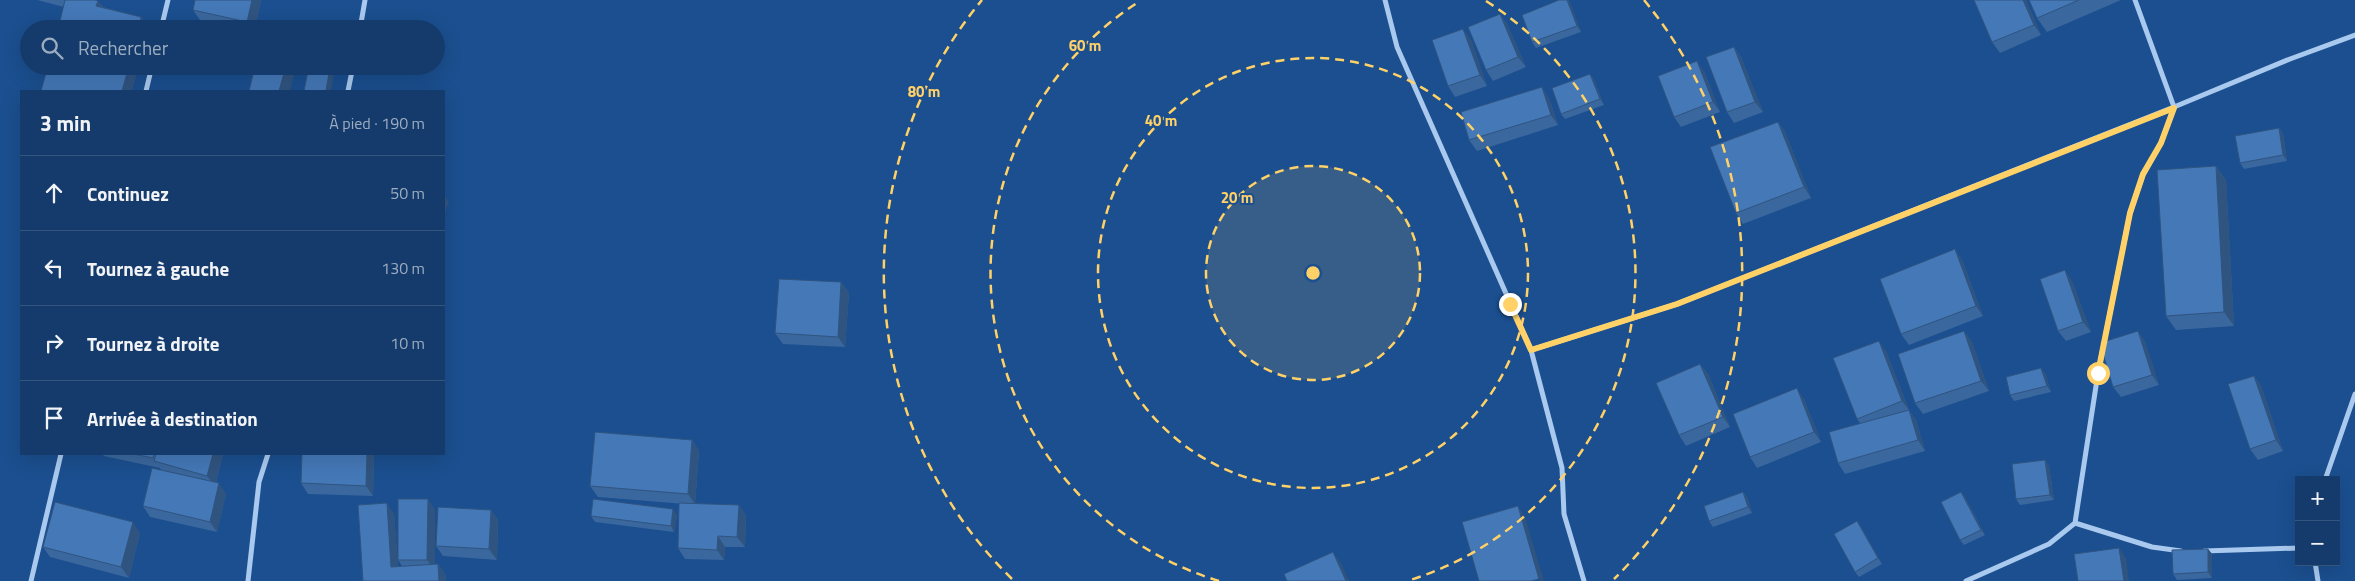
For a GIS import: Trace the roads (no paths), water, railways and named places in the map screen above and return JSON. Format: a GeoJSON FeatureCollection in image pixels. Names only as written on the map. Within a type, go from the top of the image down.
{"type":"FeatureCollection","features":[{"type":"Feature","properties":{"kind":"street"},"geometry":{"type":"LineString","coordinates":[[163,20],[168,0]]}},
{"type":"Feature","properties":{"kind":"street"},"geometry":{"type":"LineString","coordinates":[[362,20],[365,0]]}},
{"type":"Feature","properties":{"kind":"street"},"geometry":{"type":"LineString","coordinates":[[1385,0],[1401,56],[1531,350],[1562,468],[1564,514],[1584,581]]}},
{"type":"Feature","properties":{"kind":"street"},"geometry":{"type":"LineString","coordinates":[[1966,581],[2050,544],[2075,523],[2098,373],[2130,213],[2143,174],[2161,143],[2174,108],[2135,0]]}},
{"type":"Feature","properties":{"kind":"street"},"geometry":{"type":"LineString","coordinates":[[1531,350],[1677,304],[2174,108],[2290,59],[2355,36]]}},
{"type":"Feature","properties":{"kind":"street"},"geometry":{"type":"LineString","coordinates":[[146,90],[150,75]]}},
{"type":"Feature","properties":{"kind":"street"},"geometry":{"type":"LineString","coordinates":[[348,90],[351,75]]}},
{"type":"Feature","properties":{"kind":"street"},"geometry":{"type":"LineString","coordinates":[[2326,476],[2355,394]]}},
{"type":"Feature","properties":{"kind":"street"},"geometry":{"type":"LineString","coordinates":[[31,581],[61,455]]}},
{"type":"Feature","properties":{"kind":"street"},"geometry":{"type":"LineString","coordinates":[[248,581],[259,482],[268,455]]}},
{"type":"Feature","properties":{"kind":"street"},"geometry":{"type":"LineString","coordinates":[[2075,523],[2152,546],[2184,552]]}},
{"type":"Feature","properties":{"kind":"street"},"geometry":{"type":"LineString","coordinates":[[2194,552],[2295,548]]}},
{"type":"Feature","properties":{"kind":"street"},"geometry":{"type":"LineString","coordinates":[[2316,566],[2318,581]]}}]}
